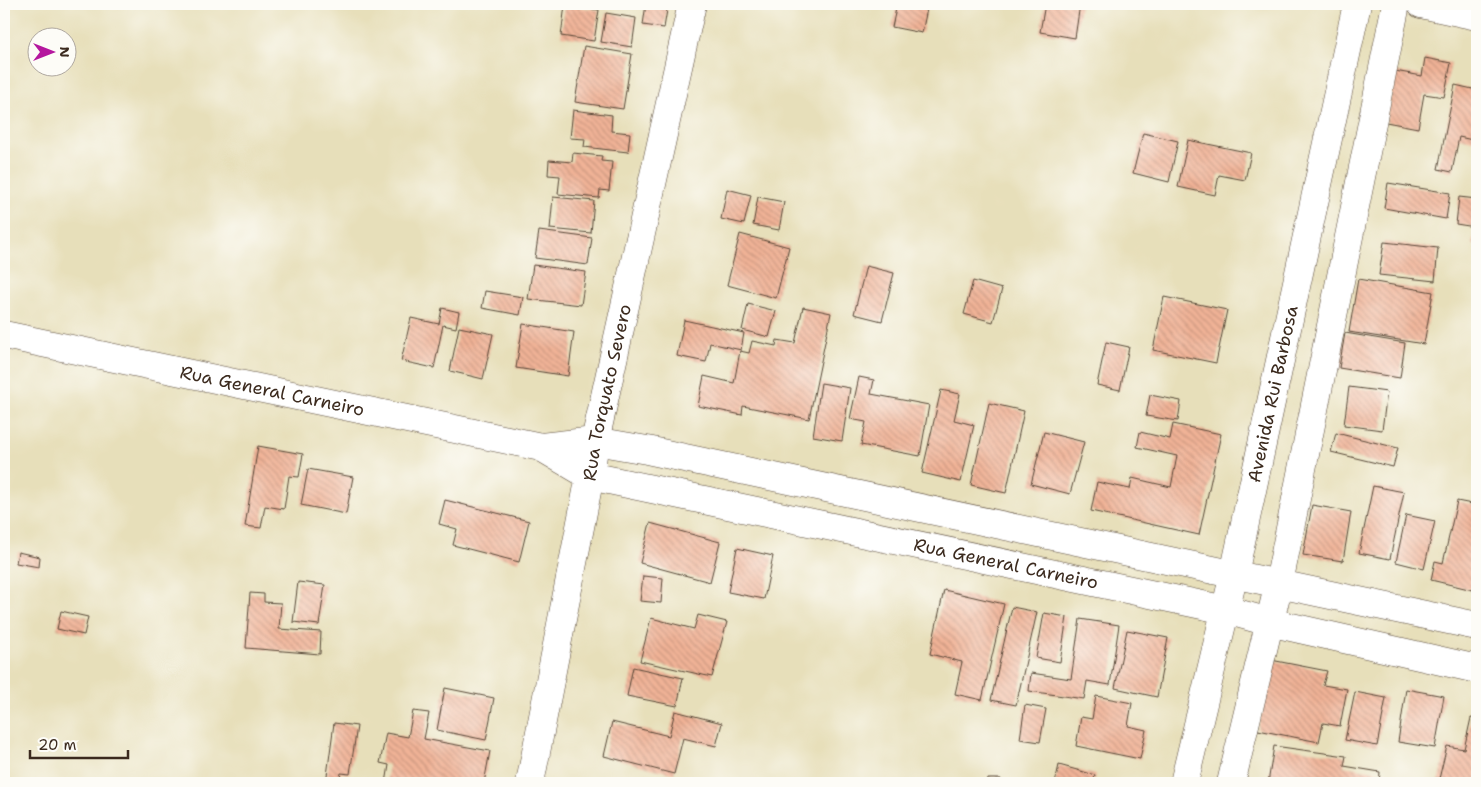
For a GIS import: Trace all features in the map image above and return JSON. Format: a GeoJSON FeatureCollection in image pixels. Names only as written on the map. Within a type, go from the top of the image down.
{"type":"FeatureCollection","features":[{"type":"Feature","properties":{"kind":"street","name":"Rua Torquato Severo"},"geometry":{"type":"LineString","coordinates":[[530,783],[590,476],[595,441],[692,4]]}},
{"type":"Feature","properties":{"kind":"street","name":"Avenida Rui Barbosa"},"geometry":{"type":"LineString","coordinates":[[1184,783],[1234,574],[1357,4]]}},
{"type":"Feature","properties":{"kind":"street"},"geometry":{"type":"LineString","coordinates":[[1231,783],[1279,583],[1396,4]]}},
{"type":"Feature","properties":{"kind":"street"},"geometry":{"type":"LineString","coordinates":[[1421,4],[1477,16]]}},
{"type":"Feature","properties":{"kind":"street"},"geometry":{"type":"LineString","coordinates":[[1298,279],[1338,288]]}},
{"type":"Feature","properties":{"kind":"street","name":"Rua General Carneiro"},"geometry":{"type":"LineString","coordinates":[[4,335],[541,447],[595,441],[657,452],[1477,626]]}},
{"type":"Feature","properties":{"kind":"street","name":"Rua General Carneiro"},"geometry":{"type":"LineString","coordinates":[[541,447],[590,476],[1226,610],[1269,622],[1477,669]]}},
{"type":"Feature","properties":{"kind":"building"},"geometry":{"type":"Polygon","coordinates":[[[617,4],[639,4],[638,8],[617,4]]]}},
{"type":"Feature","properties":{"kind":"building"},"geometry":{"type":"Polygon","coordinates":[[[646,4],[668,4],[664,28],[643,25],[646,4]]]}},
{"type":"Feature","properties":{"kind":"building"},"geometry":{"type":"Polygon","coordinates":[[[897,4],[928,4],[922,33],[892,27],[897,4]]]}},
{"type":"Feature","properties":{"kind":"building"},"geometry":{"type":"Polygon","coordinates":[[[1045,4],[1080,4],[1075,38],[1040,32],[1045,4]]]}},
{"type":"Feature","properties":{"kind":"building"},"geometry":{"type":"Polygon","coordinates":[[[565,5],[599,10],[594,41],[561,36],[565,5]]]}},
{"type":"Feature","properties":{"kind":"building"},"geometry":{"type":"Polygon","coordinates":[[[606,13],[636,18],[632,47],[601,42],[606,13]]]}},
{"type":"Feature","properties":{"kind":"building"},"geometry":{"type":"Polygon","coordinates":[[[584,46],[632,54],[623,109],[575,102],[584,46]]]}},
{"type":"Feature","properties":{"kind":"building"},"geometry":{"type":"Polygon","coordinates":[[[1425,58],[1451,63],[1444,97],[1424,94],[1418,128],[1386,122],[1395,71],[1422,76],[1425,58]]]}},
{"type":"Feature","properties":{"kind":"building"},"geometry":{"type":"Polygon","coordinates":[[[1455,85],[1477,90],[1477,141],[1459,137],[1452,172],[1438,169],[1455,85]]]}},
{"type":"Feature","properties":{"kind":"building"},"geometry":{"type":"Polygon","coordinates":[[[573,110],[612,115],[611,131],[630,133],[628,152],[584,147],[585,139],[570,138],[573,110]]]}},
{"type":"Feature","properties":{"kind":"building"},"geometry":{"type":"Polygon","coordinates":[[[1143,133],[1178,141],[1169,182],[1133,173],[1143,133]]]}},
{"type":"Feature","properties":{"kind":"building"},"geometry":{"type":"Polygon","coordinates":[[[1188,140],[1251,153],[1245,180],[1219,175],[1215,195],[1178,187],[1188,140]]]}},
{"type":"Feature","properties":{"kind":"building"},"geometry":{"type":"Polygon","coordinates":[[[573,153],[602,156],[601,161],[612,162],[609,191],[600,190],[599,198],[558,194],[560,176],[548,175],[549,160],[572,162],[573,153]]]}},
{"type":"Feature","properties":{"kind":"building"},"geometry":{"type":"Polygon","coordinates":[[[1388,183],[1450,193],[1446,219],[1384,208],[1388,183]]]}},
{"type":"Feature","properties":{"kind":"building"},"geometry":{"type":"Polygon","coordinates":[[[727,189],[751,195],[744,224],[721,219],[727,189]]]}},
{"type":"Feature","properties":{"kind":"building"},"geometry":{"type":"Polygon","coordinates":[[[553,197],[594,201],[591,233],[550,229],[553,197]]]}},
{"type":"Feature","properties":{"kind":"building"},"geometry":{"type":"Polygon","coordinates":[[[758,197],[784,202],[779,230],[753,225],[758,197]]]}},
{"type":"Feature","properties":{"kind":"building"},"geometry":{"type":"Polygon","coordinates":[[[1459,197],[1477,199],[1477,245],[1472,245],[1475,227],[1456,224],[1459,197]]]}},
{"type":"Feature","properties":{"kind":"building"},"geometry":{"type":"Polygon","coordinates":[[[539,231],[592,238],[588,265],[535,258],[539,231]]]}},
{"type":"Feature","properties":{"kind":"building"},"geometry":{"type":"Polygon","coordinates":[[[740,234],[789,247],[776,298],[727,285],[740,234]]]}},
{"type":"Feature","properties":{"kind":"building"},"geometry":{"type":"Polygon","coordinates":[[[1384,242],[1438,248],[1435,281],[1379,275],[1384,242]]]}},
{"type":"Feature","properties":{"kind":"building"},"geometry":{"type":"Polygon","coordinates":[[[533,265],[586,272],[581,305],[528,299],[533,265]]]}},
{"type":"Feature","properties":{"kind":"building"},"geometry":{"type":"Polygon","coordinates":[[[866,266],[894,273],[882,321],[854,314],[866,266]]]}},
{"type":"Feature","properties":{"kind":"building"},"geometry":{"type":"Polygon","coordinates":[[[1358,279],[1433,292],[1424,344],[1349,332],[1358,279]]]}},
{"type":"Feature","properties":{"kind":"building"},"geometry":{"type":"Polygon","coordinates":[[[973,281],[1002,289],[993,322],[964,314],[973,281]]]}},
{"type":"Feature","properties":{"kind":"building"},"geometry":{"type":"Polygon","coordinates":[[[485,291],[523,297],[520,315],[482,308],[485,291]]]}},
{"type":"Feature","properties":{"kind":"building"},"geometry":{"type":"Polygon","coordinates":[[[1164,297],[1227,310],[1216,363],[1153,350],[1164,297]]]}},
{"type":"Feature","properties":{"kind":"building"},"geometry":{"type":"Polygon","coordinates":[[[748,304],[776,311],[769,337],[742,330],[748,304]]]}},
{"type":"Feature","properties":{"kind":"building"},"geometry":{"type":"Polygon","coordinates":[[[803,307],[831,313],[809,419],[743,406],[742,415],[698,406],[704,376],[734,383],[740,351],[749,353],[752,341],[776,346],[777,340],[795,343],[803,307]]]}},
{"type":"Feature","properties":{"kind":"building"},"geometry":{"type":"Polygon","coordinates":[[[442,308],[459,312],[456,328],[443,325],[434,368],[401,361],[411,318],[439,324],[442,308]]]}},
{"type":"Feature","properties":{"kind":"building"},"geometry":{"type":"Polygon","coordinates":[[[684,320],[744,333],[741,350],[710,343],[706,362],[677,356],[684,320]]]}},
{"type":"Feature","properties":{"kind":"building"},"geometry":{"type":"Polygon","coordinates":[[[523,324],[574,332],[568,376],[516,368],[523,324]]]}},
{"type":"Feature","properties":{"kind":"building"},"geometry":{"type":"Polygon","coordinates":[[[459,327],[493,334],[483,379],[450,371],[459,327]]]}},
{"type":"Feature","properties":{"kind":"building"},"geometry":{"type":"Polygon","coordinates":[[[1345,333],[1405,343],[1400,378],[1339,368],[1345,333]]]}},
{"type":"Feature","properties":{"kind":"building"},"geometry":{"type":"Polygon","coordinates":[[[1106,342],[1129,347],[1120,390],[1097,385],[1106,342]]]}},
{"type":"Feature","properties":{"kind":"building"},"geometry":{"type":"Polygon","coordinates":[[[859,377],[874,380],[871,394],[929,405],[920,456],[861,445],[866,422],[850,419],[859,377]]]}},
{"type":"Feature","properties":{"kind":"building"},"geometry":{"type":"Polygon","coordinates":[[[821,383],[850,388],[842,441],[813,436],[821,383]]]}},
{"type":"Feature","properties":{"kind":"building"},"geometry":{"type":"Polygon","coordinates":[[[1349,387],[1387,392],[1382,430],[1344,425],[1349,387]]]}},
{"type":"Feature","properties":{"kind":"building"},"geometry":{"type":"Polygon","coordinates":[[[941,390],[960,394],[954,420],[974,425],[961,482],[922,473],[941,390]]]}},
{"type":"Feature","properties":{"kind":"building"},"geometry":{"type":"Polygon","coordinates":[[[1150,395],[1181,401],[1178,421],[1146,416],[1150,395]]]}},
{"type":"Feature","properties":{"kind":"building"},"geometry":{"type":"Polygon","coordinates":[[[989,403],[1024,411],[1006,493],[971,485],[989,403]]]}},
{"type":"Feature","properties":{"kind":"building"},"geometry":{"type":"Polygon","coordinates":[[[1173,424],[1221,434],[1199,535],[1091,511],[1097,482],[1130,489],[1132,478],[1171,487],[1177,456],[1137,447],[1140,432],[1170,439],[1173,424]]]}},
{"type":"Feature","properties":{"kind":"building"},"geometry":{"type":"Polygon","coordinates":[[[1044,432],[1084,442],[1070,494],[1031,484],[1044,432]]]}},
{"type":"Feature","properties":{"kind":"building"},"geometry":{"type":"Polygon","coordinates":[[[1336,433],[1398,448],[1393,467],[1331,452],[1336,433]]]}},
{"type":"Feature","properties":{"kind":"building"},"geometry":{"type":"Polygon","coordinates":[[[258,446],[303,454],[299,477],[289,476],[284,509],[265,506],[261,528],[245,526],[258,446]]]}},
{"type":"Feature","properties":{"kind":"building"},"geometry":{"type":"Polygon","coordinates":[[[308,469],[353,477],[346,514],[301,505],[308,469]]]}},
{"type":"Feature","properties":{"kind":"building"},"geometry":{"type":"Polygon","coordinates":[[[1373,486],[1404,492],[1390,559],[1359,553],[1373,486]]]}},
{"type":"Feature","properties":{"kind":"building"},"geometry":{"type":"Polygon","coordinates":[[[445,500],[529,521],[519,562],[453,545],[457,529],[439,524],[445,500]]]}},
{"type":"Feature","properties":{"kind":"building"},"geometry":{"type":"Polygon","coordinates":[[[1457,501],[1477,505],[1477,591],[1431,580],[1435,561],[1443,563],[1457,501]]]}},
{"type":"Feature","properties":{"kind":"building"},"geometry":{"type":"Polygon","coordinates":[[[1312,505],[1351,512],[1343,561],[1303,555],[1312,505]]]}},
{"type":"Feature","properties":{"kind":"building"},"geometry":{"type":"Polygon","coordinates":[[[1406,515],[1435,521],[1424,569],[1396,562],[1406,515]]]}},
{"type":"Feature","properties":{"kind":"building"},"geometry":{"type":"Polygon","coordinates":[[[650,523],[720,542],[710,582],[640,563],[650,523]]]}},
{"type":"Feature","properties":{"kind":"building"},"geometry":{"type":"Polygon","coordinates":[[[737,548],[773,556],[764,599],[728,592],[737,548]]]}},
{"type":"Feature","properties":{"kind":"building"},"geometry":{"type":"Polygon","coordinates":[[[18,552],[40,557],[39,567],[16,563],[18,552]]]}},
{"type":"Feature","properties":{"kind":"building"},"geometry":{"type":"Polygon","coordinates":[[[643,576],[663,578],[661,603],[640,601],[643,576]]]}},
{"type":"Feature","properties":{"kind":"building"},"geometry":{"type":"Polygon","coordinates":[[[298,582],[325,585],[319,625],[293,622],[298,582]]]}},
{"type":"Feature","properties":{"kind":"building"},"geometry":{"type":"Polygon","coordinates":[[[944,590],[1004,604],[982,700],[955,694],[962,662],[930,654],[944,590]]]}},
{"type":"Feature","properties":{"kind":"building"},"geometry":{"type":"Polygon","coordinates":[[[250,593],[264,594],[264,602],[281,603],[279,629],[321,632],[320,654],[246,648],[250,593]]]}},
{"type":"Feature","properties":{"kind":"building"},"geometry":{"type":"Polygon","coordinates":[[[1012,607],[1037,612],[1016,705],[991,700],[1012,607]]]}},
{"type":"Feature","properties":{"kind":"building"},"geometry":{"type":"Polygon","coordinates":[[[61,611],[88,617],[84,635],[57,629],[61,611]]]}},
{"type":"Feature","properties":{"kind":"building"},"geometry":{"type":"Polygon","coordinates":[[[1044,613],[1067,617],[1060,662],[1036,658],[1044,613]]]}},
{"type":"Feature","properties":{"kind":"building"},"geometry":{"type":"Polygon","coordinates":[[[698,615],[727,622],[712,677],[640,661],[651,618],[694,629],[698,615]]]}},
{"type":"Feature","properties":{"kind":"building"},"geometry":{"type":"Polygon","coordinates":[[[1080,619],[1119,625],[1110,685],[1087,681],[1084,699],[1029,691],[1031,673],[1071,679],[1080,619]]]}},
{"type":"Feature","properties":{"kind":"building"},"geometry":{"type":"Polygon","coordinates":[[[1127,630],[1168,638],[1157,697],[1115,688],[1127,630]]]}},
{"type":"Feature","properties":{"kind":"building"},"geometry":{"type":"Polygon","coordinates":[[[1271,660],[1327,671],[1323,685],[1347,689],[1340,726],[1323,723],[1319,742],[1258,730],[1271,660]]]}},
{"type":"Feature","properties":{"kind":"building"},"geometry":{"type":"Polygon","coordinates":[[[633,667],[683,678],[677,706],[627,696],[633,667]]]}},
{"type":"Feature","properties":{"kind":"building"},"geometry":{"type":"Polygon","coordinates":[[[445,688],[494,698],[486,740],[437,730],[445,688]]]}},
{"type":"Feature","properties":{"kind":"building"},"geometry":{"type":"Polygon","coordinates":[[[1406,689],[1444,696],[1435,748],[1398,742],[1406,689]]]}},
{"type":"Feature","properties":{"kind":"building"},"geometry":{"type":"Polygon","coordinates":[[[1355,692],[1386,698],[1377,746],[1345,740],[1355,692]]]}},
{"type":"Feature","properties":{"kind":"building"},"geometry":{"type":"Polygon","coordinates":[[[1096,696],[1132,703],[1128,726],[1146,730],[1140,759],[1076,746],[1081,717],[1092,719],[1096,696]]]}},
{"type":"Feature","properties":{"kind":"building"},"geometry":{"type":"Polygon","coordinates":[[[1025,705],[1046,709],[1040,742],[1020,739],[1025,705]]]}},
{"type":"Feature","properties":{"kind":"building"},"geometry":{"type":"Polygon","coordinates":[[[413,711],[429,713],[424,739],[490,751],[484,783],[386,783],[389,765],[380,763],[386,733],[408,737],[413,711]]]}},
{"type":"Feature","properties":{"kind":"building"},"geometry":{"type":"Polygon","coordinates":[[[675,711],[722,723],[716,746],[683,738],[674,774],[604,756],[612,722],[669,736],[675,711]]]}},
{"type":"Feature","properties":{"kind":"building"},"geometry":{"type":"Polygon","coordinates":[[[1471,718],[1477,719],[1477,783],[1438,783],[1447,746],[1464,749],[1471,718]]]}},
{"type":"Feature","properties":{"kind":"building"},"geometry":{"type":"Polygon","coordinates":[[[334,723],[357,726],[350,774],[341,773],[339,783],[326,783],[334,723]]]}},
{"type":"Feature","properties":{"kind":"building"},"geometry":{"type":"Polygon","coordinates":[[[1274,746],[1346,756],[1344,766],[1380,772],[1379,783],[1268,783],[1274,746]]]}},
{"type":"Feature","properties":{"kind":"building"},"geometry":{"type":"Polygon","coordinates":[[[1059,765],[1095,775],[1093,783],[1055,783],[1059,765]]]}},
{"type":"Feature","properties":{"kind":"building"},"geometry":{"type":"Polygon","coordinates":[[[988,779],[1001,779],[1000,783],[987,783],[988,779]]]}}]}
